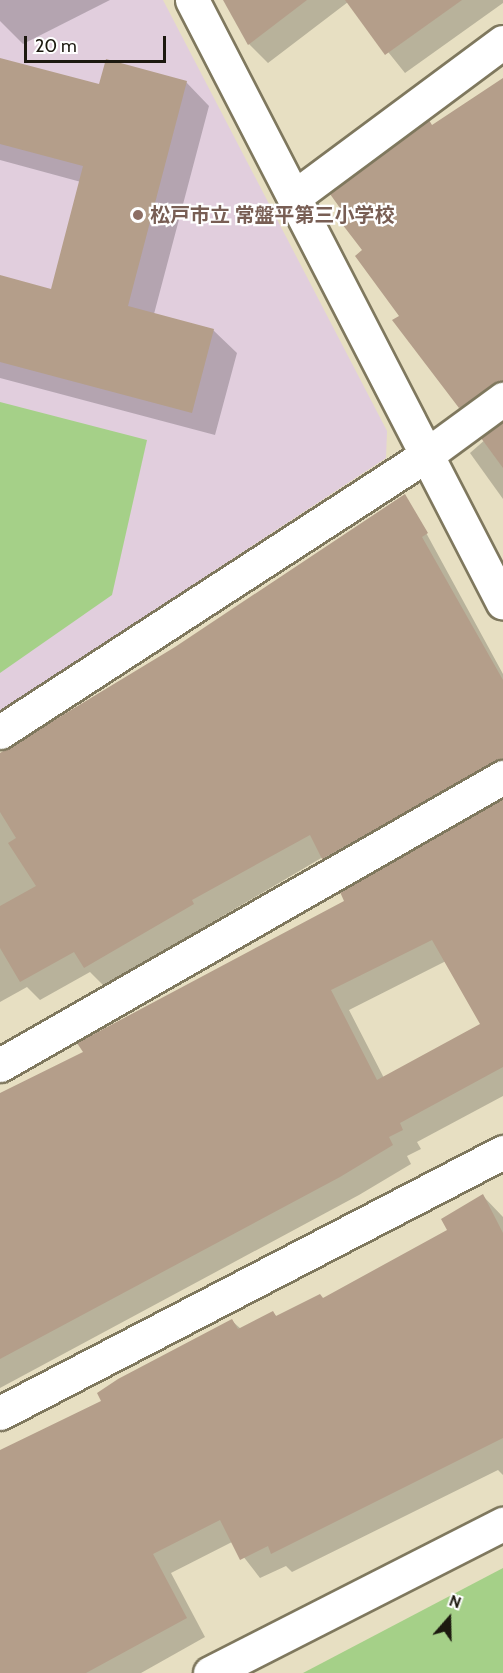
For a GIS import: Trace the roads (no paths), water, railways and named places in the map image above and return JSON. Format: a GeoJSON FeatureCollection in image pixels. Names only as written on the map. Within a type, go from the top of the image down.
{"type":"FeatureCollection","features":[{"type":"Feature","properties":{"kind":"street"},"geometry":{"type":"LineString","coordinates":[[192,0],[425,456],[503,603]]}},
{"type":"Feature","properties":{"kind":"street"},"geometry":{"type":"LineString","coordinates":[[294,197],[503,42]]}},
{"type":"Feature","properties":{"kind":"street"},"geometry":{"type":"LineString","coordinates":[[0,732],[425,456],[503,399]]}},
{"type":"Feature","properties":{"kind":"street"},"geometry":{"type":"LineString","coordinates":[[0,1065],[503,777]]}},
{"type":"Feature","properties":{"kind":"street"},"geometry":{"type":"LineString","coordinates":[[0,1413],[503,1152]]}},
{"type":"Feature","properties":{"kind":"street"},"geometry":{"type":"LineString","coordinates":[[210,1673],[503,1524]]}},
{"type":"Feature","properties":{"kind":"place","name":"松戸市立 常盤平第三小学校"},"geometry":{"type":"Point","coordinates":[138,215]}}]}
